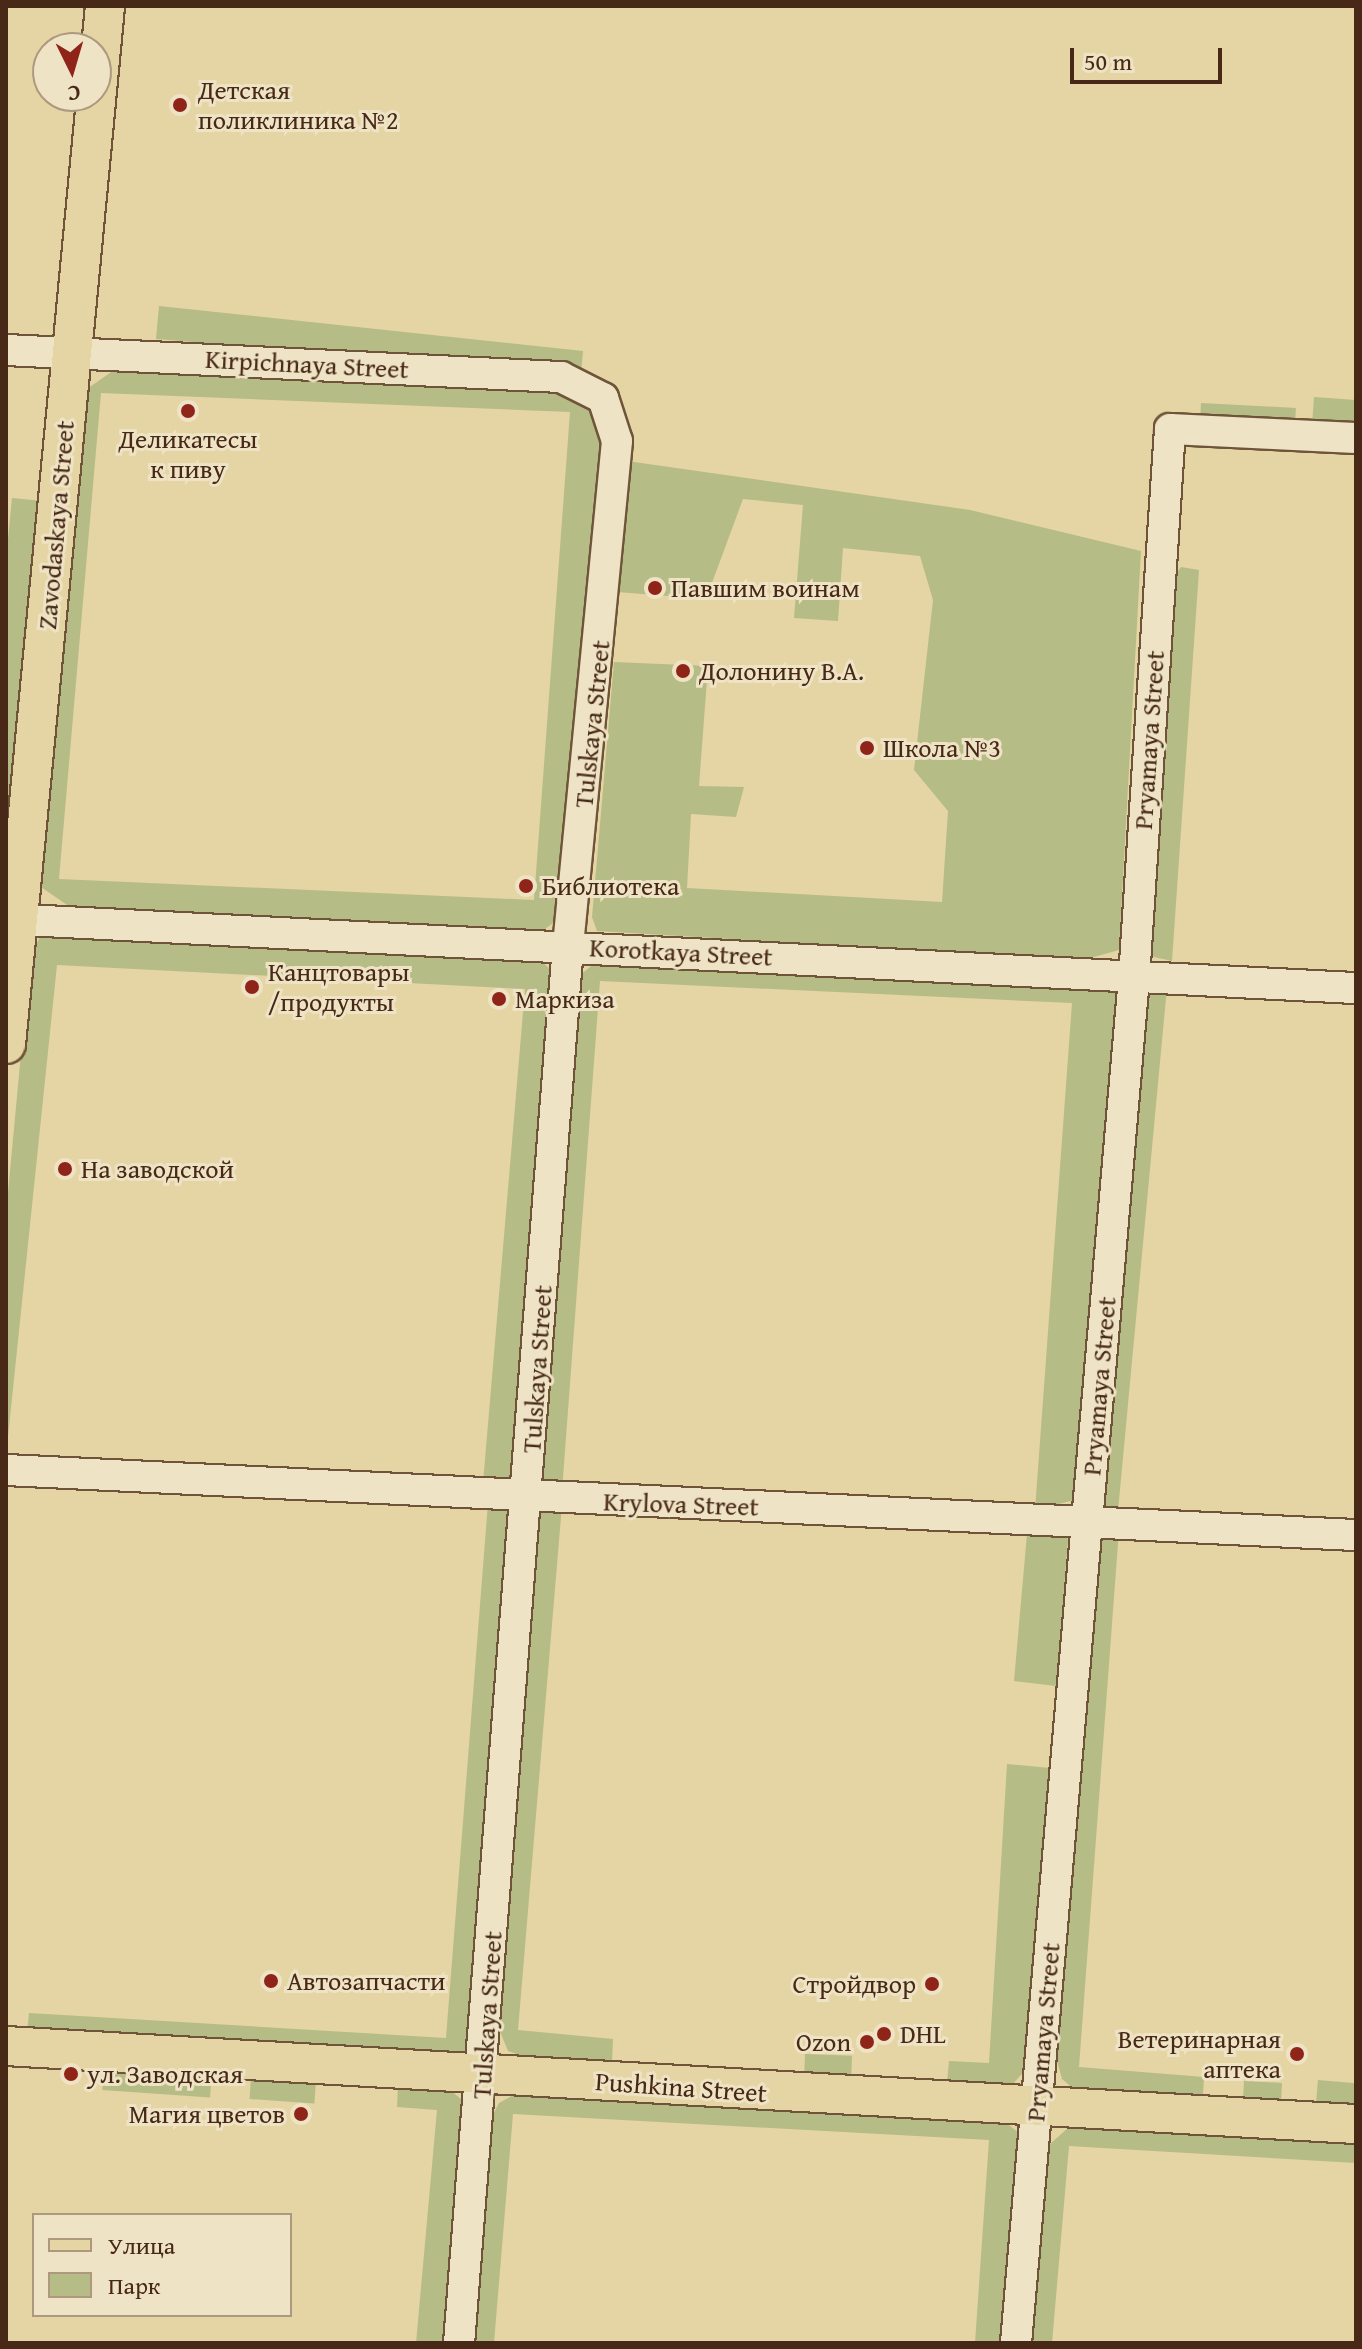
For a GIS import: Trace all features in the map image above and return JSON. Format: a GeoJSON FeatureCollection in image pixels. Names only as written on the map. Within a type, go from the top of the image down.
{"type":"FeatureCollection","features":[{"type":"Feature","properties":{"kind":"main road","name":"Zavodaskaya Street"},"geometry":{"type":"LineString","coordinates":[[6,1044],[12,919],[105,6]]}},
{"type":"Feature","properties":{"kind":"main road","name":"Pushkina Street"},"geometry":{"type":"LineString","coordinates":[[6,2046],[1036,2108],[1356,2124]]}},
{"type":"Feature","properties":{"kind":"street","name":"Kirpichnaya Street"},"geometry":{"type":"LineString","coordinates":[[6,350],[561,377],[603,398]]}},
{"type":"Feature","properties":{"kind":"street","name":"Tulskaya Street"},"geometry":{"type":"LineString","coordinates":[[459,2343],[483,2074],[568,946],[614,506],[617,441],[603,398]]}},
{"type":"Feature","properties":{"kind":"street","name":"Pryamaya Street"},"geometry":{"type":"LineString","coordinates":[[1016,2343],[1134,978],[1170,429],[1356,438]]}},
{"type":"Feature","properties":{"kind":"street","name":"Korotkaya Street"},"geometry":{"type":"LineString","coordinates":[[12,919],[1356,988]]}},
{"type":"Feature","properties":{"kind":"street","name":"Krylova Street"},"geometry":{"type":"LineString","coordinates":[[6,1470],[1356,1535]]}},
{"type":"Feature","properties":{"kind":"green space"},"geometry":{"type":"Polygon","coordinates":[[[159,306],[583,351],[581,373],[156,339],[159,306]]]}},
{"type":"Feature","properties":{"kind":"green space"},"geometry":{"type":"Polygon","coordinates":[[[117,368],[557,392],[587,406],[606,444],[557,920],[537,935],[70,907],[41,887],[84,391],[117,368]],[[101,393],[59,879],[534,900],[570,412],[101,393]]]}},
{"type":"Feature","properties":{"kind":"green space"},"geometry":{"type":"Polygon","coordinates":[[[1314,397],[1356,400],[1354,427],[1312,424],[1314,397]]]}},
{"type":"Feature","properties":{"kind":"green space"},"geometry":{"type":"Polygon","coordinates":[[[1201,403],[1296,408],[1295,425],[1200,420],[1201,403]]]}},
{"type":"Feature","properties":{"kind":"green space"},"geometry":{"type":"Polygon","coordinates":[[[627,461],[970,510],[1141,551],[1119,950],[1083,960],[597,931],[592,917],[614,662],[708,666],[699,786],[744,787],[736,817],[691,814],[687,888],[942,902],[948,811],[914,770],[933,600],[920,556],[843,548],[838,621],[794,618],[803,505],[743,499],[706,599],[617,592],[627,461]]]}},
{"type":"Feature","properties":{"kind":"green space"},"geometry":{"type":"Polygon","coordinates":[[[12,498],[43,501],[6,858],[6,559],[12,498]]]}},
{"type":"Feature","properties":{"kind":"green space"},"geometry":{"type":"Polygon","coordinates":[[[1181,567],[1199,570],[1172,961],[1154,957],[1144,942],[1170,582],[1181,567]]]}},
{"type":"Feature","properties":{"kind":"green space"},"geometry":{"type":"Polygon","coordinates":[[[60,932],[537,957],[552,971],[512,1480],[483,1483],[525,989],[57,965],[6,1456],[6,1214],[30,957],[40,937],[60,932]]]}},
{"type":"Feature","properties":{"kind":"green space"},"geometry":{"type":"Polygon","coordinates":[[[602,957],[1112,988],[1119,1000],[1078,1499],[1035,1510],[1072,1003],[600,981],[562,1491],[543,1481],[538,1467],[579,976],[602,957]]]}},
{"type":"Feature","properties":{"kind":"green space"},"geometry":{"type":"Polygon","coordinates":[[[1167,987],[1118,1511],[1103,1509],[1098,1499],[1140,1000],[1167,987]]]}},
{"type":"Feature","properties":{"kind":"green space"},"geometry":{"type":"Polygon","coordinates":[[[488,1503],[513,1511],[467,2053],[27,2033],[29,2013],[446,2038],[488,1503]]]}},
{"type":"Feature","properties":{"kind":"green space"},"geometry":{"type":"Polygon","coordinates":[[[562,1505],[518,2030],[613,2039],[612,2063],[537,2061],[508,2051],[499,2029],[534,1510],[562,1505]]]}},
{"type":"Feature","properties":{"kind":"green space"},"geometry":{"type":"Polygon","coordinates":[[[1028,1523],[1063,1531],[1068,1540],[1056,1686],[1014,1681],[1028,1523]]]}},
{"type":"Feature","properties":{"kind":"green space"},"geometry":{"type":"Polygon","coordinates":[[[1119,1530],[1079,2067],[1204,2077],[1203,2095],[1075,2090],[1062,2079],[1053,2046],[1094,1546],[1119,1530]]]}},
{"type":"Feature","properties":{"kind":"green space"},"geometry":{"type":"Polygon","coordinates":[[[1007,1764],[1050,1768],[1029,2066],[1010,2087],[947,2083],[949,2061],[989,2063],[1007,1764]]]}},
{"type":"Feature","properties":{"kind":"green space"},"geometry":{"type":"Polygon","coordinates":[[[805,2054],[852,2056],[851,2077],[804,2075],[805,2054]]]}},
{"type":"Feature","properties":{"kind":"green space"},"geometry":{"type":"Polygon","coordinates":[[[104,2066],[212,2074],[210,2097],[102,2090],[104,2066]]]}},
{"type":"Feature","properties":{"kind":"green space"},"geometry":{"type":"Polygon","coordinates":[[[251,2078],[316,2083],[314,2103],[250,2099],[251,2078]]]}},
{"type":"Feature","properties":{"kind":"green space"},"geometry":{"type":"Polygon","coordinates":[[[1318,2080],[1356,2083],[1354,2105],[1316,2102],[1318,2080]]]}},
{"type":"Feature","properties":{"kind":"green space"},"geometry":{"type":"Polygon","coordinates":[[[1244,2081],[1282,2083],[1281,2100],[1243,2098],[1244,2081]]]}},
{"type":"Feature","properties":{"kind":"green space"},"geometry":{"type":"Polygon","coordinates":[[[398,2085],[449,2089],[467,2104],[447,2343],[416,2343],[437,2110],[397,2107],[398,2085]]]}},
{"type":"Feature","properties":{"kind":"green space"},"geometry":{"type":"Polygon","coordinates":[[[517,2093],[1005,2122],[1019,2133],[1007,2343],[975,2343],[989,2140],[513,2114],[494,2343],[466,2343],[487,2126],[499,2103],[517,2093]]]}},
{"type":"Feature","properties":{"kind":"green space"},"geometry":{"type":"Polygon","coordinates":[[[1084,2125],[1356,2140],[1356,2163],[1069,2146],[1052,2343],[1031,2343],[1049,2145],[1069,2127],[1084,2125]]]}},
{"type":"Feature","properties":{"kind":"place","name":"Детская поликлиника №2"},"geometry":{"type":"Point","coordinates":[180,105]}},
{"type":"Feature","properties":{"kind":"place","name":"Деликатесы к пиву"},"geometry":{"type":"Point","coordinates":[188,411]}},
{"type":"Feature","properties":{"kind":"place","name":"Павшим воинам"},"geometry":{"type":"Point","coordinates":[655,588]}},
{"type":"Feature","properties":{"kind":"place","name":"Долонину В.А."},"geometry":{"type":"Point","coordinates":[683,671]}},
{"type":"Feature","properties":{"kind":"place","name":"Школа №3"},"geometry":{"type":"Point","coordinates":[867,748]}},
{"type":"Feature","properties":{"kind":"place","name":"Библиотека"},"geometry":{"type":"Point","coordinates":[526,886]}},
{"type":"Feature","properties":{"kind":"place","name":"Канцтовары /продукты"},"geometry":{"type":"Point","coordinates":[252,987]}},
{"type":"Feature","properties":{"kind":"place","name":"Маркиза"},"geometry":{"type":"Point","coordinates":[499,999]}},
{"type":"Feature","properties":{"kind":"place","name":"На заводской"},"geometry":{"type":"Point","coordinates":[65,1169]}},
{"type":"Feature","properties":{"kind":"place","name":"Автозапчасти"},"geometry":{"type":"Point","coordinates":[271,1981]}},
{"type":"Feature","properties":{"kind":"place","name":"Стройдвор"},"geometry":{"type":"Point","coordinates":[932,1984]}},
{"type":"Feature","properties":{"kind":"place","name":"DHL"},"geometry":{"type":"Point","coordinates":[884,2034]}},
{"type":"Feature","properties":{"kind":"place","name":"Ozon"},"geometry":{"type":"Point","coordinates":[867,2042]}},
{"type":"Feature","properties":{"kind":"place","name":"Ветеринарная аптека"},"geometry":{"type":"Point","coordinates":[1297,2054]}},
{"type":"Feature","properties":{"kind":"place","name":"ул. Заводская"},"geometry":{"type":"Point","coordinates":[71,2074]}},
{"type":"Feature","properties":{"kind":"place","name":"Магия цветов"},"geometry":{"type":"Point","coordinates":[301,2114]}}]}
